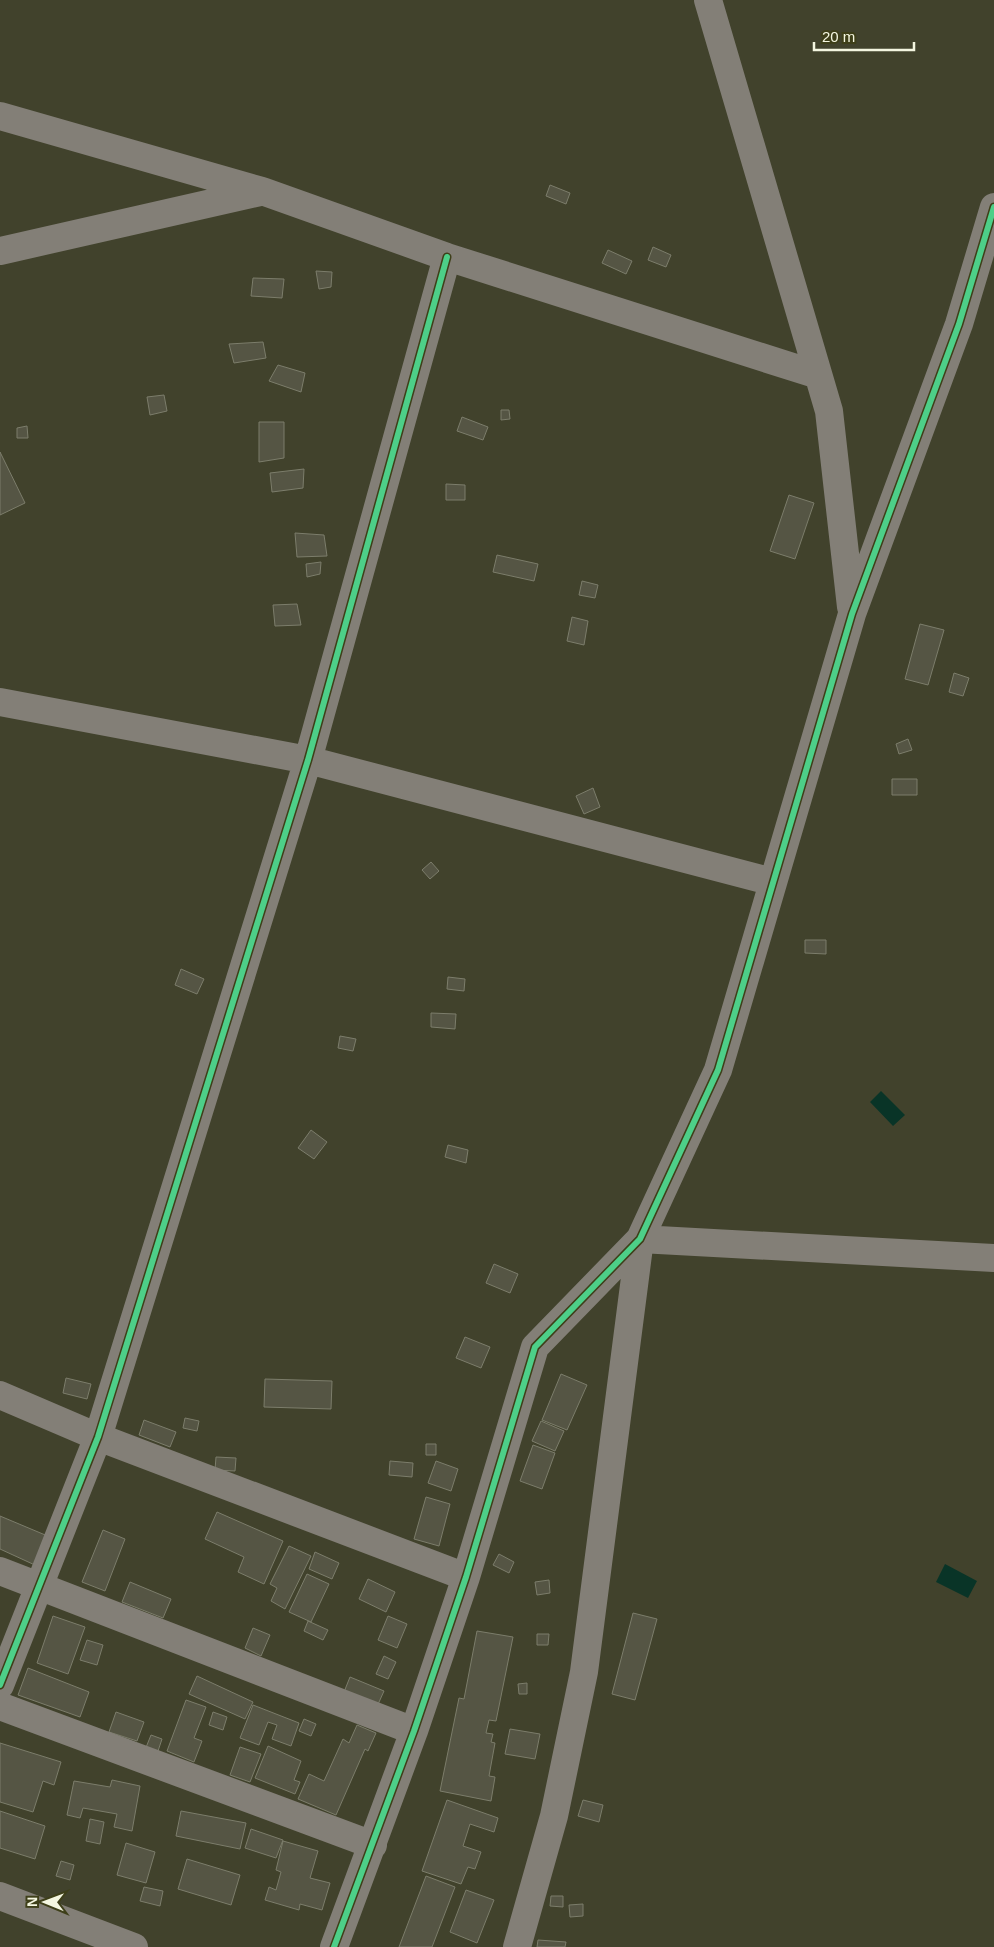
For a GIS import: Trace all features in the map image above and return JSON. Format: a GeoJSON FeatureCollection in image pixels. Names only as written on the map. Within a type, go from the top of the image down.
{"type":"FeatureCollection","features":[{"type":"Feature","properties":{"kind":"street"},"geometry":{"type":"LineString","coordinates":[[708,0],[829,411],[852,614]]}},
{"type":"Feature","properties":{"kind":"street"},"geometry":{"type":"LineString","coordinates":[[0,116],[262,191],[447,256],[818,376]]}},
{"type":"Feature","properties":{"kind":"street"},"geometry":{"type":"LineString","coordinates":[[0,251],[262,191]]}},
{"type":"Feature","properties":{"kind":"street"},"geometry":{"type":"LineString","coordinates":[[517,1947],[554,1816],[584,1672],[640,1239],[718,1070],[852,614],[959,324],[994,207]]}},
{"type":"Feature","properties":{"kind":"street"},"geometry":{"type":"LineString","coordinates":[[0,1685],[98,1436],[308,760],[447,256]]}},
{"type":"Feature","properties":{"kind":"street"},"geometry":{"type":"LineString","coordinates":[[0,702],[308,760],[773,882]]}},
{"type":"Feature","properties":{"kind":"street"},"geometry":{"type":"LineString","coordinates":[[334,1947],[414,1731],[466,1577],[535,1346],[640,1239],[994,1258]]}},
{"type":"Feature","properties":{"kind":"street"},"geometry":{"type":"LineString","coordinates":[[0,1395],[98,1436],[466,1577]]}},
{"type":"Feature","properties":{"kind":"street"},"geometry":{"type":"LineString","coordinates":[[0,1571],[414,1731]]}},
{"type":"Feature","properties":{"kind":"street"},"geometry":{"type":"LineString","coordinates":[[0,1706],[373,1845]]}},
{"type":"Feature","properties":{"kind":"street"},"geometry":{"type":"LineString","coordinates":[[0,1896],[134,1947]]}},
{"type":"Feature","properties":{"kind":"shaded area"},"geometry":{"type":"Polygon","coordinates":[[[881,1091],[905,1115],[893,1126],[870,1102],[881,1091]]]}},
{"type":"Feature","properties":{"kind":"shaded area"},"geometry":{"type":"Polygon","coordinates":[[[945,1564],[977,1581],[968,1598],[936,1582],[945,1564]]]}},
{"type":"Feature","properties":{"kind":"building"},"geometry":{"type":"Polygon","coordinates":[[[550,185],[570,193],[566,204],[546,196],[550,185]]]}},
{"type":"Feature","properties":{"kind":"building"},"geometry":{"type":"Polygon","coordinates":[[[653,247],[671,255],[666,267],[648,260],[653,247]]]}},
{"type":"Feature","properties":{"kind":"building"},"geometry":{"type":"Polygon","coordinates":[[[608,250],[632,261],[626,274],[602,263],[608,250]]]}},
{"type":"Feature","properties":{"kind":"building"},"geometry":{"type":"Polygon","coordinates":[[[316,271],[332,272],[331,287],[319,289],[316,271]]]}},
{"type":"Feature","properties":{"kind":"building"},"geometry":{"type":"Polygon","coordinates":[[[253,278],[284,279],[282,298],[251,296],[253,278]]]}},
{"type":"Feature","properties":{"kind":"building"},"geometry":{"type":"Polygon","coordinates":[[[263,342],[266,358],[234,363],[229,344],[263,342]]]}},
{"type":"Feature","properties":{"kind":"building"},"geometry":{"type":"Polygon","coordinates":[[[278,365],[305,373],[301,392],[269,381],[278,365]]]}},
{"type":"Feature","properties":{"kind":"building"},"geometry":{"type":"Polygon","coordinates":[[[164,395],[167,411],[150,415],[147,397],[164,395]]]}},
{"type":"Feature","properties":{"kind":"building"},"geometry":{"type":"Polygon","coordinates":[[[501,410],[509,410],[510,419],[501,420],[501,410]]]}},
{"type":"Feature","properties":{"kind":"building"},"geometry":{"type":"Polygon","coordinates":[[[462,417],[488,427],[483,440],[457,431],[462,417]]]}},
{"type":"Feature","properties":{"kind":"building"},"geometry":{"type":"Polygon","coordinates":[[[259,422],[284,422],[284,458],[259,462],[259,422]]]}},
{"type":"Feature","properties":{"kind":"building"},"geometry":{"type":"Polygon","coordinates":[[[27,426],[28,438],[17,438],[17,428],[27,426]]]}},
{"type":"Feature","properties":{"kind":"building"},"geometry":{"type":"Polygon","coordinates":[[[0,452],[25,503],[0,515],[0,452]]]}},
{"type":"Feature","properties":{"kind":"building"},"geometry":{"type":"Polygon","coordinates":[[[304,469],[303,488],[272,492],[270,473],[304,469]]]}},
{"type":"Feature","properties":{"kind":"building"},"geometry":{"type":"Polygon","coordinates":[[[446,484],[465,485],[465,500],[446,500],[446,484]]]}},
{"type":"Feature","properties":{"kind":"building"},"geometry":{"type":"Polygon","coordinates":[[[789,495],[814,503],[795,559],[770,551],[789,495]]]}},
{"type":"Feature","properties":{"kind":"building"},"geometry":{"type":"Polygon","coordinates":[[[295,533],[324,535],[327,556],[297,557],[295,533]]]}},
{"type":"Feature","properties":{"kind":"building"},"geometry":{"type":"Polygon","coordinates":[[[497,555],[538,564],[534,581],[493,572],[497,555]]]}},
{"type":"Feature","properties":{"kind":"building"},"geometry":{"type":"Polygon","coordinates":[[[321,562],[320,574],[307,577],[306,564],[321,562]]]}},
{"type":"Feature","properties":{"kind":"building"},"geometry":{"type":"Polygon","coordinates":[[[582,581],[598,585],[595,598],[579,595],[582,581]]]}},
{"type":"Feature","properties":{"kind":"building"},"geometry":{"type":"Polygon","coordinates":[[[297,604],[301,625],[275,626],[273,605],[297,604]]]}},
{"type":"Feature","properties":{"kind":"building"},"geometry":{"type":"Polygon","coordinates":[[[572,617],[588,621],[584,645],[567,641],[572,617]]]}},
{"type":"Feature","properties":{"kind":"building"},"geometry":{"type":"Polygon","coordinates":[[[920,624],[944,630],[928,685],[905,679],[920,624]]]}},
{"type":"Feature","properties":{"kind":"building"},"geometry":{"type":"Polygon","coordinates":[[[954,673],[969,678],[963,696],[949,692],[954,673]]]}},
{"type":"Feature","properties":{"kind":"building"},"geometry":{"type":"Polygon","coordinates":[[[908,739],[912,750],[899,754],[896,744],[908,739]]]}},
{"type":"Feature","properties":{"kind":"building"},"geometry":{"type":"Polygon","coordinates":[[[892,779],[917,779],[917,795],[892,795],[892,779]]]}},
{"type":"Feature","properties":{"kind":"building"},"geometry":{"type":"Polygon","coordinates":[[[593,788],[600,807],[584,814],[576,796],[593,788]]]}},
{"type":"Feature","properties":{"kind":"building"},"geometry":{"type":"Polygon","coordinates":[[[431,862],[439,871],[430,879],[422,870],[431,862]]]}},
{"type":"Feature","properties":{"kind":"building"},"geometry":{"type":"Polygon","coordinates":[[[805,940],[826,940],[826,954],[805,953],[805,940]]]}},
{"type":"Feature","properties":{"kind":"building"},"geometry":{"type":"Polygon","coordinates":[[[181,969],[204,979],[197,994],[175,985],[181,969]]]}},
{"type":"Feature","properties":{"kind":"building"},"geometry":{"type":"Polygon","coordinates":[[[448,977],[465,979],[464,991],[447,989],[448,977]]]}},
{"type":"Feature","properties":{"kind":"building"},"geometry":{"type":"Polygon","coordinates":[[[431,1013],[456,1014],[455,1029],[431,1027],[431,1013]]]}},
{"type":"Feature","properties":{"kind":"building"},"geometry":{"type":"Polygon","coordinates":[[[340,1036],[356,1039],[353,1051],[338,1048],[340,1036]]]}},
{"type":"Feature","properties":{"kind":"building"},"geometry":{"type":"Polygon","coordinates":[[[311,1130],[327,1142],[314,1159],[298,1148],[311,1130]]]}},
{"type":"Feature","properties":{"kind":"building"},"geometry":{"type":"Polygon","coordinates":[[[448,1145],[468,1150],[466,1163],[445,1157],[448,1145]]]}},
{"type":"Feature","properties":{"kind":"building"},"geometry":{"type":"Polygon","coordinates":[[[494,1264],[518,1274],[510,1293],[486,1283],[494,1264]]]}},
{"type":"Feature","properties":{"kind":"building"},"geometry":{"type":"Polygon","coordinates":[[[465,1337],[490,1347],[481,1368],[456,1358],[465,1337]]]}},
{"type":"Feature","properties":{"kind":"building"},"geometry":{"type":"Polygon","coordinates":[[[561,1374],[587,1385],[567,1430],[542,1420],[561,1374]]]}},
{"type":"Feature","properties":{"kind":"building"},"geometry":{"type":"Polygon","coordinates":[[[66,1378],[91,1384],[87,1399],[63,1393],[66,1378]]]}},
{"type":"Feature","properties":{"kind":"building"},"geometry":{"type":"Polygon","coordinates":[[[265,1379],[332,1381],[331,1409],[264,1407],[265,1379]]]}},
{"type":"Feature","properties":{"kind":"building"},"geometry":{"type":"Polygon","coordinates":[[[185,1418],[199,1421],[197,1431],[183,1428],[185,1418]]]}},
{"type":"Feature","properties":{"kind":"building"},"geometry":{"type":"Polygon","coordinates":[[[144,1420],[176,1432],[170,1447],[139,1435],[144,1420]]]}},
{"type":"Feature","properties":{"kind":"building"},"geometry":{"type":"Polygon","coordinates":[[[541,1421],[564,1431],[555,1451],[532,1441],[541,1421]]]}},
{"type":"Feature","properties":{"kind":"building"},"geometry":{"type":"Polygon","coordinates":[[[426,1444],[436,1444],[436,1455],[426,1455],[426,1444]]]}},
{"type":"Feature","properties":{"kind":"building"},"geometry":{"type":"Polygon","coordinates":[[[533,1445],[555,1453],[542,1489],[520,1481],[533,1445]]]}},
{"type":"Feature","properties":{"kind":"building"},"geometry":{"type":"Polygon","coordinates":[[[216,1457],[236,1458],[235,1471],[215,1470],[216,1457]]]}},
{"type":"Feature","properties":{"kind":"building"},"geometry":{"type":"Polygon","coordinates":[[[390,1461],[413,1463],[412,1477],[389,1475],[390,1461]]]}},
{"type":"Feature","properties":{"kind":"building"},"geometry":{"type":"Polygon","coordinates":[[[436,1461],[458,1469],[451,1491],[428,1483],[436,1461]]]}},
{"type":"Feature","properties":{"kind":"building"},"geometry":{"type":"Polygon","coordinates":[[[426,1497],[450,1504],[439,1546],[414,1539],[426,1497]]]}},
{"type":"Feature","properties":{"kind":"building"},"geometry":{"type":"Polygon","coordinates":[[[217,1512],[283,1541],[264,1584],[238,1572],[244,1557],[205,1539],[217,1512]]]}},
{"type":"Feature","properties":{"kind":"building"},"geometry":{"type":"Polygon","coordinates":[[[0,1516],[50,1537],[37,1566],[0,1549],[0,1516]]]}},
{"type":"Feature","properties":{"kind":"building"},"geometry":{"type":"Polygon","coordinates":[[[103,1530],[125,1539],[105,1591],[82,1582],[103,1530]]]}},
{"type":"Feature","properties":{"kind":"building"},"geometry":{"type":"Polygon","coordinates":[[[289,1546],[311,1556],[285,1609],[271,1601],[277,1588],[270,1584],[289,1546]]]}},
{"type":"Feature","properties":{"kind":"building"},"geometry":{"type":"Polygon","coordinates":[[[315,1552],[339,1563],[332,1579],[309,1569],[315,1552]]]}},
{"type":"Feature","properties":{"kind":"building"},"geometry":{"type":"Polygon","coordinates":[[[499,1554],[514,1562],[509,1573],[493,1565],[499,1554]]]}},
{"type":"Feature","properties":{"kind":"building"},"geometry":{"type":"Polygon","coordinates":[[[307,1574],[329,1584],[311,1622],[289,1612],[307,1574]]]}},
{"type":"Feature","properties":{"kind":"building"},"geometry":{"type":"Polygon","coordinates":[[[368,1579],[395,1592],[386,1612],[359,1599],[368,1579]]]}},
{"type":"Feature","properties":{"kind":"building"},"geometry":{"type":"Polygon","coordinates":[[[549,1580],[550,1593],[537,1595],[535,1582],[549,1580]]]}},
{"type":"Feature","properties":{"kind":"building"},"geometry":{"type":"Polygon","coordinates":[[[130,1582],[171,1599],[163,1618],[122,1602],[130,1582]]]}},
{"type":"Feature","properties":{"kind":"building"},"geometry":{"type":"Polygon","coordinates":[[[633,1613],[657,1619],[635,1700],[612,1694],[633,1613]]]}},
{"type":"Feature","properties":{"kind":"building"},"geometry":{"type":"Polygon","coordinates":[[[53,1616],[85,1627],[68,1674],[37,1663],[53,1616]]]}},
{"type":"Feature","properties":{"kind":"building"},"geometry":{"type":"Polygon","coordinates":[[[388,1616],[407,1624],[397,1648],[378,1640],[388,1616]]]}},
{"type":"Feature","properties":{"kind":"building"},"geometry":{"type":"Polygon","coordinates":[[[308,1621],[328,1630],[323,1640],[304,1631],[308,1621]]]}},
{"type":"Feature","properties":{"kind":"building"},"geometry":{"type":"Polygon","coordinates":[[[253,1628],[270,1635],[261,1656],[245,1648],[253,1628]]]}},
{"type":"Feature","properties":{"kind":"building"},"geometry":{"type":"Polygon","coordinates":[[[477,1631],[513,1637],[496,1721],[489,1720],[486,1733],[493,1734],[491,1742],[495,1743],[489,1776],[495,1777],[491,1801],[440,1791],[459,1698],[464,1699],[477,1631]]]}},
{"type":"Feature","properties":{"kind":"building"},"geometry":{"type":"Polygon","coordinates":[[[537,1634],[549,1634],[548,1645],[537,1645],[537,1634]]]}},
{"type":"Feature","properties":{"kind":"building"},"geometry":{"type":"Polygon","coordinates":[[[87,1640],[103,1645],[97,1665],[80,1660],[87,1640]]]}},
{"type":"Feature","properties":{"kind":"building"},"geometry":{"type":"Polygon","coordinates":[[[384,1656],[396,1662],[388,1679],[376,1674],[384,1656]]]}},
{"type":"Feature","properties":{"kind":"building"},"geometry":{"type":"Polygon","coordinates":[[[28,1668],[89,1692],[80,1717],[18,1695],[28,1668]]]}},
{"type":"Feature","properties":{"kind":"building"},"geometry":{"type":"Polygon","coordinates":[[[197,1676],[253,1702],[245,1719],[189,1694],[197,1676]]]}},
{"type":"Feature","properties":{"kind":"building"},"geometry":{"type":"Polygon","coordinates":[[[350,1677],[384,1691],[375,1711],[342,1697],[350,1677]]]}},
{"type":"Feature","properties":{"kind":"building"},"geometry":{"type":"Polygon","coordinates":[[[527,1683],[527,1694],[519,1694],[518,1684],[527,1683]]]}},
{"type":"Feature","properties":{"kind":"building"},"geometry":{"type":"Polygon","coordinates":[[[186,1700],[206,1707],[194,1738],[202,1741],[194,1762],[167,1751],[186,1700]]]}},
{"type":"Feature","properties":{"kind":"building"},"geometry":{"type":"Polygon","coordinates":[[[253,1705],[299,1723],[291,1746],[272,1739],[277,1725],[268,1722],[259,1745],[240,1738],[253,1705]]]}},
{"type":"Feature","properties":{"kind":"building"},"geometry":{"type":"Polygon","coordinates":[[[116,1712],[144,1722],[137,1741],[109,1732],[116,1712]]]}},
{"type":"Feature","properties":{"kind":"building"},"geometry":{"type":"Polygon","coordinates":[[[213,1712],[227,1717],[223,1730],[209,1725],[213,1712]]]}},
{"type":"Feature","properties":{"kind":"building"},"geometry":{"type":"Polygon","coordinates":[[[304,1719],[316,1724],[311,1736],[299,1731],[304,1719]]]}},
{"type":"Feature","properties":{"kind":"building"},"geometry":{"type":"Polygon","coordinates":[[[357,1725],[376,1733],[368,1751],[365,1749],[336,1815],[298,1799],[309,1774],[324,1781],[343,1739],[349,1743],[357,1725]]]}},
{"type":"Feature","properties":{"kind":"building"},"geometry":{"type":"Polygon","coordinates":[[[510,1729],[540,1734],[535,1759],[505,1754],[510,1729]]]}},
{"type":"Feature","properties":{"kind":"building"},"geometry":{"type":"Polygon","coordinates":[[[151,1735],[162,1739],[157,1754],[145,1750],[151,1735]]]}},
{"type":"Feature","properties":{"kind":"building"},"geometry":{"type":"Polygon","coordinates":[[[0,1743],[61,1762],[54,1785],[43,1781],[33,1812],[0,1802],[0,1743]]]}},
{"type":"Feature","properties":{"kind":"building"},"geometry":{"type":"Polygon","coordinates":[[[268,1746],[301,1761],[294,1780],[300,1782],[295,1794],[255,1778],[268,1746]]]}},
{"type":"Feature","properties":{"kind":"building"},"geometry":{"type":"Polygon","coordinates":[[[240,1747],[261,1754],[250,1782],[230,1775],[240,1747]]]}},
{"type":"Feature","properties":{"kind":"building"},"geometry":{"type":"Polygon","coordinates":[[[112,1780],[140,1786],[132,1831],[114,1827],[117,1814],[83,1808],[80,1818],[67,1815],[74,1781],[110,1787],[112,1780]]]}},
{"type":"Feature","properties":{"kind":"building"},"geometry":{"type":"Polygon","coordinates":[[[447,1800],[498,1818],[494,1832],[470,1824],[463,1846],[481,1852],[475,1869],[468,1867],[461,1884],[422,1871],[447,1800]]]}},
{"type":"Feature","properties":{"kind":"building"},"geometry":{"type":"Polygon","coordinates":[[[583,1800],[603,1805],[599,1822],[578,1816],[583,1800]]]}},
{"type":"Feature","properties":{"kind":"building"},"geometry":{"type":"Polygon","coordinates":[[[0,1811],[45,1826],[35,1859],[0,1848],[0,1811]]]}},
{"type":"Feature","properties":{"kind":"building"},"geometry":{"type":"Polygon","coordinates":[[[181,1811],[246,1823],[240,1849],[176,1836],[181,1811]]]}},
{"type":"Feature","properties":{"kind":"building"},"geometry":{"type":"Polygon","coordinates":[[[90,1819],[104,1822],[100,1844],[86,1841],[90,1819]]]}},
{"type":"Feature","properties":{"kind":"building"},"geometry":{"type":"Polygon","coordinates":[[[251,1829],[283,1840],[276,1858],[245,1848],[251,1829]]]}},
{"type":"Feature","properties":{"kind":"building"},"geometry":{"type":"Polygon","coordinates":[[[283,1841],[318,1851],[310,1878],[330,1883],[322,1910],[300,1904],[299,1910],[265,1900],[269,1887],[276,1890],[281,1872],[276,1870],[283,1841]]]}},
{"type":"Feature","properties":{"kind":"building"},"geometry":{"type":"Polygon","coordinates":[[[126,1843],[155,1852],[146,1883],[117,1875],[126,1843]]]}},
{"type":"Feature","properties":{"kind":"building"},"geometry":{"type":"Polygon","coordinates":[[[187,1859],[240,1875],[231,1905],[178,1889],[187,1859]]]}},
{"type":"Feature","properties":{"kind":"building"},"geometry":{"type":"Polygon","coordinates":[[[61,1861],[74,1865],[70,1880],[56,1876],[61,1861]]]}},
{"type":"Feature","properties":{"kind":"building"},"geometry":{"type":"Polygon","coordinates":[[[426,1876],[455,1887],[432,1947],[399,1947],[426,1876]]]}},
{"type":"Feature","properties":{"kind":"building"},"geometry":{"type":"Polygon","coordinates":[[[144,1887],[163,1891],[160,1906],[140,1901],[144,1887]]]}},
{"type":"Feature","properties":{"kind":"building"},"geometry":{"type":"Polygon","coordinates":[[[466,1890],[494,1900],[477,1943],[450,1932],[466,1890]]]}},
{"type":"Feature","properties":{"kind":"building"},"geometry":{"type":"Polygon","coordinates":[[[551,1896],[563,1896],[563,1907],[550,1906],[551,1896]]]}},
{"type":"Feature","properties":{"kind":"building"},"geometry":{"type":"Polygon","coordinates":[[[583,1904],[583,1916],[570,1917],[569,1905],[583,1904]]]}},
{"type":"Feature","properties":{"kind":"building"},"geometry":{"type":"Polygon","coordinates":[[[538,1940],[566,1942],[565,1947],[537,1947],[538,1940]]]}},
{"type":"Feature","properties":{"kind":"cycle path"},"geometry":{"type":"LineString","coordinates":[[334,1947],[414,1731],[466,1577],[535,1347],[640,1239],[718,1070],[852,614],[959,324],[994,207]]}},
{"type":"Feature","properties":{"kind":"cycle path"},"geometry":{"type":"LineString","coordinates":[[0,1685],[98,1437],[308,760],[447,257]]}}]}
